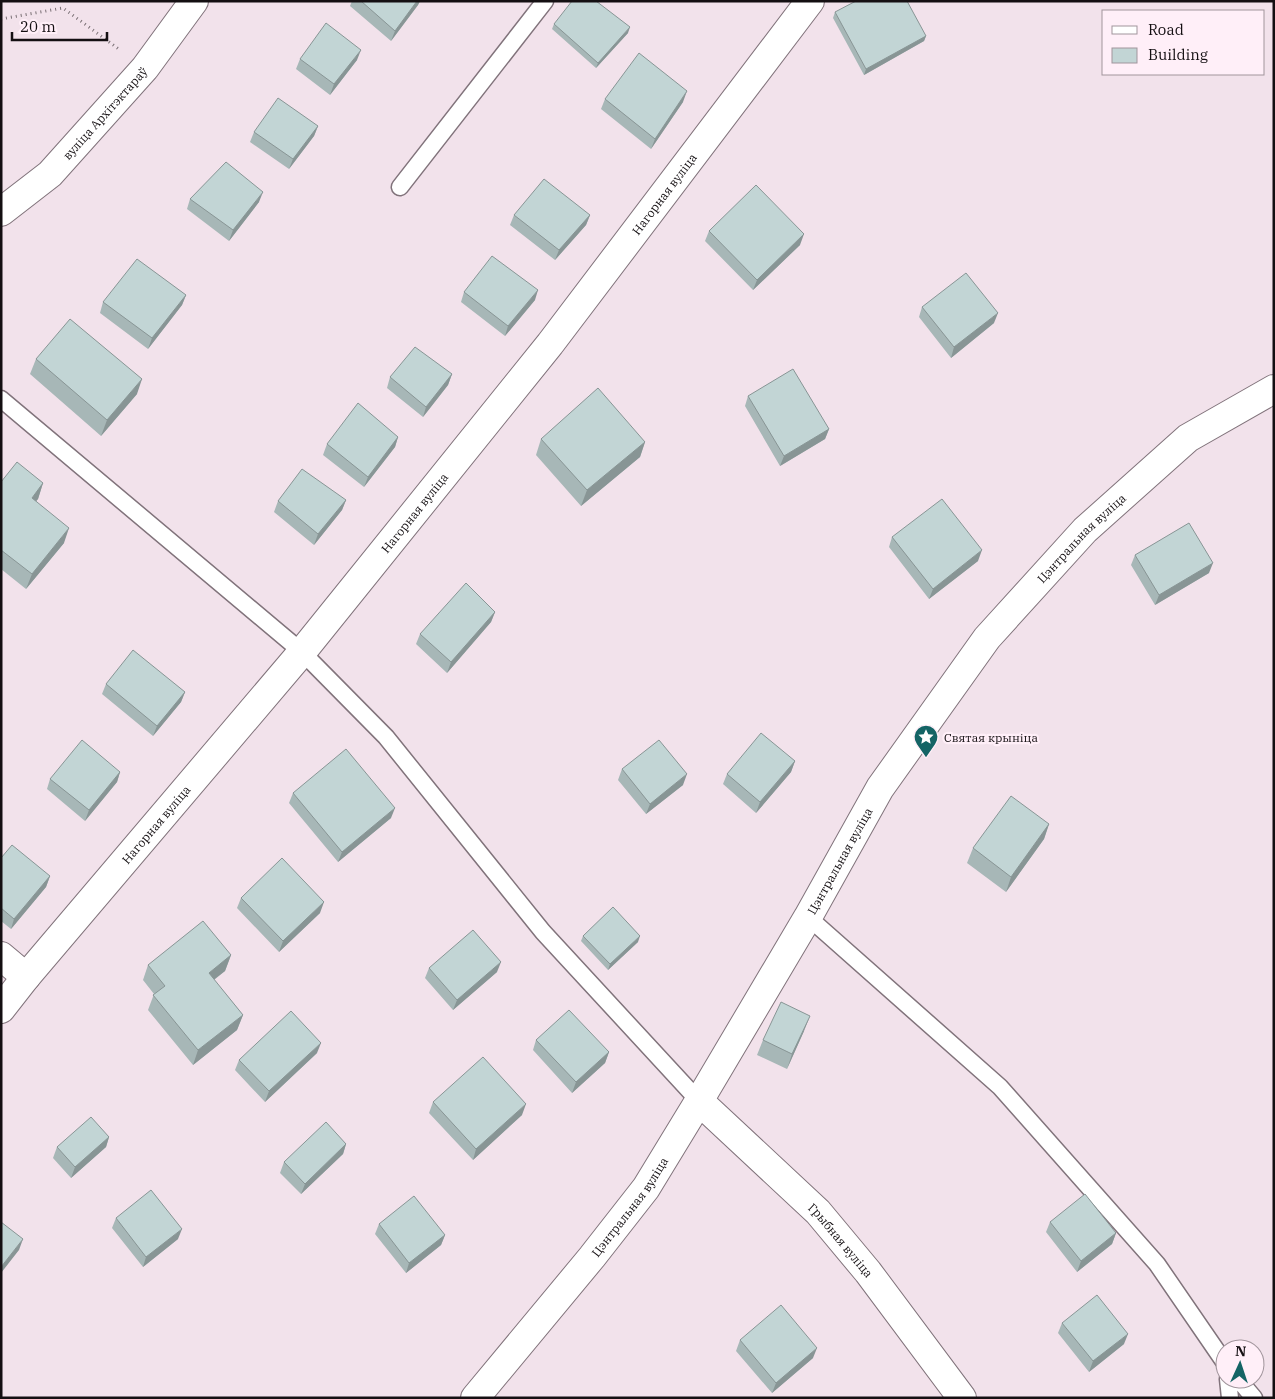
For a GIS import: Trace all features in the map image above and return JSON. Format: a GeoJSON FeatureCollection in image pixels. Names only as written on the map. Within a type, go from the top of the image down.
{"type":"FeatureCollection","features":[{"type":"Feature","properties":{"kind":"street","name":"вуліца Архітэктараў"},"geometry":{"type":"LineString","coordinates":[[1,212],[50,174],[145,68],[194,1]]}},
{"type":"Feature","properties":{"kind":"street","name":"Нагорная вуліца"},"geometry":{"type":"LineString","coordinates":[[1,1008],[302,652],[550,344],[810,1]]}},
{"type":"Feature","properties":{"kind":"street","name":"Цэнтральная вуліца"},"geometry":{"type":"LineString","coordinates":[[475,1398],[592,1257],[646,1188],[808,917],[880,788],[987,638],[1085,530],[1188,438],[1274,389]]}},
{"type":"Feature","properties":{"kind":"street"},"geometry":{"type":"LineString","coordinates":[[1,956],[26,977]]}},
{"type":"Feature","properties":{"kind":"street","name":"Грыбная вуліца"},"geometry":{"type":"LineString","coordinates":[[699,1101],[818,1212],[868,1272],[962,1398]]}},
{"type":"Feature","properties":{"kind":"lane"},"geometry":{"type":"LineString","coordinates":[[400,187],[545,1]]}},
{"type":"Feature","properties":{"kind":"lane"},"geometry":{"type":"LineString","coordinates":[[1,399],[302,652],[386,737],[543,932],[699,1101]]}},
{"type":"Feature","properties":{"kind":"lane"},"geometry":{"type":"LineString","coordinates":[[808,917],[1000,1087],[1157,1264],[1215,1348]]}},
{"type":"Feature","properties":{"kind":"path"},"geometry":{"type":"LineString","coordinates":[[1,19],[63,8],[145,68]]}},
{"type":"Feature","properties":{"kind":"building"},"geometry":{"type":"Polygon","coordinates":[[[361,1],[417,1],[395,31],[361,1]]]}},
{"type":"Feature","properties":{"kind":"building"},"geometry":{"type":"Polygon","coordinates":[[[572,1],[596,1],[630,27],[598,63],[554,24],[572,1]]]}},
{"type":"Feature","properties":{"kind":"building"},"geometry":{"type":"Polygon","coordinates":[[[856,1],[907,1],[926,36],[866,69],[835,12],[856,1]]]}},
{"type":"Feature","properties":{"kind":"building"},"geometry":{"type":"Polygon","coordinates":[[[326,23],[361,50],[334,84],[300,59],[326,23]]]}},
{"type":"Feature","properties":{"kind":"building"},"geometry":{"type":"Polygon","coordinates":[[[639,53],[687,91],[655,139],[605,99],[639,53]]]}},
{"type":"Feature","properties":{"kind":"building"},"geometry":{"type":"Polygon","coordinates":[[[278,98],[318,126],[293,159],[254,132],[278,98]]]}},
{"type":"Feature","properties":{"kind":"building"},"geometry":{"type":"Polygon","coordinates":[[[226,162],[263,192],[233,230],[190,199],[226,162]]]}},
{"type":"Feature","properties":{"kind":"building"},"geometry":{"type":"Polygon","coordinates":[[[544,179],[590,215],[559,250],[514,215],[544,179]]]}},
{"type":"Feature","properties":{"kind":"building"},"geometry":{"type":"Polygon","coordinates":[[[756,185],[804,234],[757,280],[709,231],[756,185]]]}},
{"type":"Feature","properties":{"kind":"building"},"geometry":{"type":"Polygon","coordinates":[[[492,256],[538,290],[508,326],[464,292],[492,256]]]}},
{"type":"Feature","properties":{"kind":"building"},"geometry":{"type":"Polygon","coordinates":[[[137,259],[186,295],[152,338],[103,302],[137,259]]]}},
{"type":"Feature","properties":{"kind":"building"},"geometry":{"type":"Polygon","coordinates":[[[966,273],[998,313],[954,347],[922,307],[966,273]]]}},
{"type":"Feature","properties":{"kind":"building"},"geometry":{"type":"Polygon","coordinates":[[[70,319],[142,379],[107,420],[36,359],[70,319]]]}},
{"type":"Feature","properties":{"kind":"building"},"geometry":{"type":"Polygon","coordinates":[[[415,347],[452,374],[426,407],[390,377],[415,347]]]}},
{"type":"Feature","properties":{"kind":"building"},"geometry":{"type":"Polygon","coordinates":[[[793,369],[829,429],[784,456],[748,396],[793,369]]]}},
{"type":"Feature","properties":{"kind":"building"},"geometry":{"type":"Polygon","coordinates":[[[598,388],[645,442],[587,490],[541,439],[598,388]]]}},
{"type":"Feature","properties":{"kind":"building"},"geometry":{"type":"Polygon","coordinates":[[[358,403],[398,437],[368,477],[327,444],[358,403]]]}},
{"type":"Feature","properties":{"kind":"building"},"geometry":{"type":"Polygon","coordinates":[[[17,462],[43,483],[32,498],[69,528],[32,574],[1,550],[1,482],[17,462]]]}},
{"type":"Feature","properties":{"kind":"building"},"geometry":{"type":"Polygon","coordinates":[[[302,469],[346,500],[318,534],[278,501],[302,469]]]}},
{"type":"Feature","properties":{"kind":"building"},"geometry":{"type":"Polygon","coordinates":[[[942,499],[982,550],[933,589],[892,537],[942,499]]]}},
{"type":"Feature","properties":{"kind":"building"},"geometry":{"type":"Polygon","coordinates":[[[1189,523],[1213,563],[1159,595],[1135,555],[1189,523]]]}},
{"type":"Feature","properties":{"kind":"building"},"geometry":{"type":"Polygon","coordinates":[[[466,583],[495,612],[451,662],[420,634],[466,583]]]}},
{"type":"Feature","properties":{"kind":"building"},"geometry":{"type":"Polygon","coordinates":[[[133,650],[185,692],[157,726],[106,684],[133,650]]]}},
{"type":"Feature","properties":{"kind":"building"},"geometry":{"type":"Polygon","coordinates":[[[761,733],[795,761],[760,802],[727,774],[761,733]]]}},
{"type":"Feature","properties":{"kind":"building"},"geometry":{"type":"Polygon","coordinates":[[[82,740],[120,772],[89,810],[50,779],[82,740]]]}},
{"type":"Feature","properties":{"kind":"building"},"geometry":{"type":"Polygon","coordinates":[[[659,740],[687,774],[650,804],[622,769],[659,740]]]}},
{"type":"Feature","properties":{"kind":"building"},"geometry":{"type":"Polygon","coordinates":[[[346,749],[395,808],[342,852],[293,793],[346,749]]]}},
{"type":"Feature","properties":{"kind":"building"},"geometry":{"type":"Polygon","coordinates":[[[1011,796],[1049,824],[1011,877],[973,848],[1011,796]]]}},
{"type":"Feature","properties":{"kind":"building"},"geometry":{"type":"Polygon","coordinates":[[[12,845],[50,876],[14,919],[1,908],[1,858],[12,845]]]}},
{"type":"Feature","properties":{"kind":"building"},"geometry":{"type":"Polygon","coordinates":[[[282,858],[324,902],[283,941],[241,898],[282,858]]]}},
{"type":"Feature","properties":{"kind":"building"},"geometry":{"type":"Polygon","coordinates":[[[613,907],[640,936],[610,964],[583,936],[613,907]]]}},
{"type":"Feature","properties":{"kind":"building"},"geometry":{"type":"Polygon","coordinates":[[[203,921],[231,955],[209,973],[243,1015],[198,1050],[153,995],[165,986],[148,965],[203,921]]]}},
{"type":"Feature","properties":{"kind":"building"},"geometry":{"type":"Polygon","coordinates":[[[473,930],[501,962],[457,1000],[429,968],[473,930]]]}},
{"type":"Feature","properties":{"kind":"building"},"geometry":{"type":"Polygon","coordinates":[[[781,1002],[810,1016],[792,1054],[763,1040],[781,1002]]]}},
{"type":"Feature","properties":{"kind":"building"},"geometry":{"type":"Polygon","coordinates":[[[569,1010],[609,1052],[576,1082],[536,1040],[569,1010]]]}},
{"type":"Feature","properties":{"kind":"building"},"geometry":{"type":"Polygon","coordinates":[[[291,1011],[321,1043],[269,1091],[239,1060],[291,1011]]]}},
{"type":"Feature","properties":{"kind":"building"},"geometry":{"type":"Polygon","coordinates":[[[483,1057],[526,1104],[476,1149],[433,1102],[483,1057]]]}},
{"type":"Feature","properties":{"kind":"building"},"geometry":{"type":"Polygon","coordinates":[[[91,1117],[109,1137],[75,1167],[57,1147],[91,1117]]]}},
{"type":"Feature","properties":{"kind":"building"},"geometry":{"type":"Polygon","coordinates":[[[326,1122],[346,1144],[305,1184],[284,1162],[326,1122]]]}},
{"type":"Feature","properties":{"kind":"building"},"geometry":{"type":"Polygon","coordinates":[[[151,1190],[182,1229],[146,1257],[116,1218],[151,1190]]]}},
{"type":"Feature","properties":{"kind":"building"},"geometry":{"type":"Polygon","coordinates":[[[1085,1194],[1116,1233],[1081,1261],[1050,1222],[1085,1194]]]}},
{"type":"Feature","properties":{"kind":"building"},"geometry":{"type":"Polygon","coordinates":[[[414,1196],[445,1235],[409,1263],[379,1224],[414,1196]]]}},
{"type":"Feature","properties":{"kind":"building"},"geometry":{"type":"Polygon","coordinates":[[[1,1222],[23,1239],[1,1267],[1,1222]]]}},
{"type":"Feature","properties":{"kind":"building"},"geometry":{"type":"Polygon","coordinates":[[[1097,1295],[1128,1334],[1093,1361],[1062,1323],[1097,1295]]]}},
{"type":"Feature","properties":{"kind":"building"},"geometry":{"type":"Polygon","coordinates":[[[781,1305],[817,1348],[776,1383],[740,1340],[781,1305]]]}},
{"type":"Feature","properties":{"kind":"place","name":"Святая крыніца"},"geometry":{"type":"Point","coordinates":[926,758]}}]}
